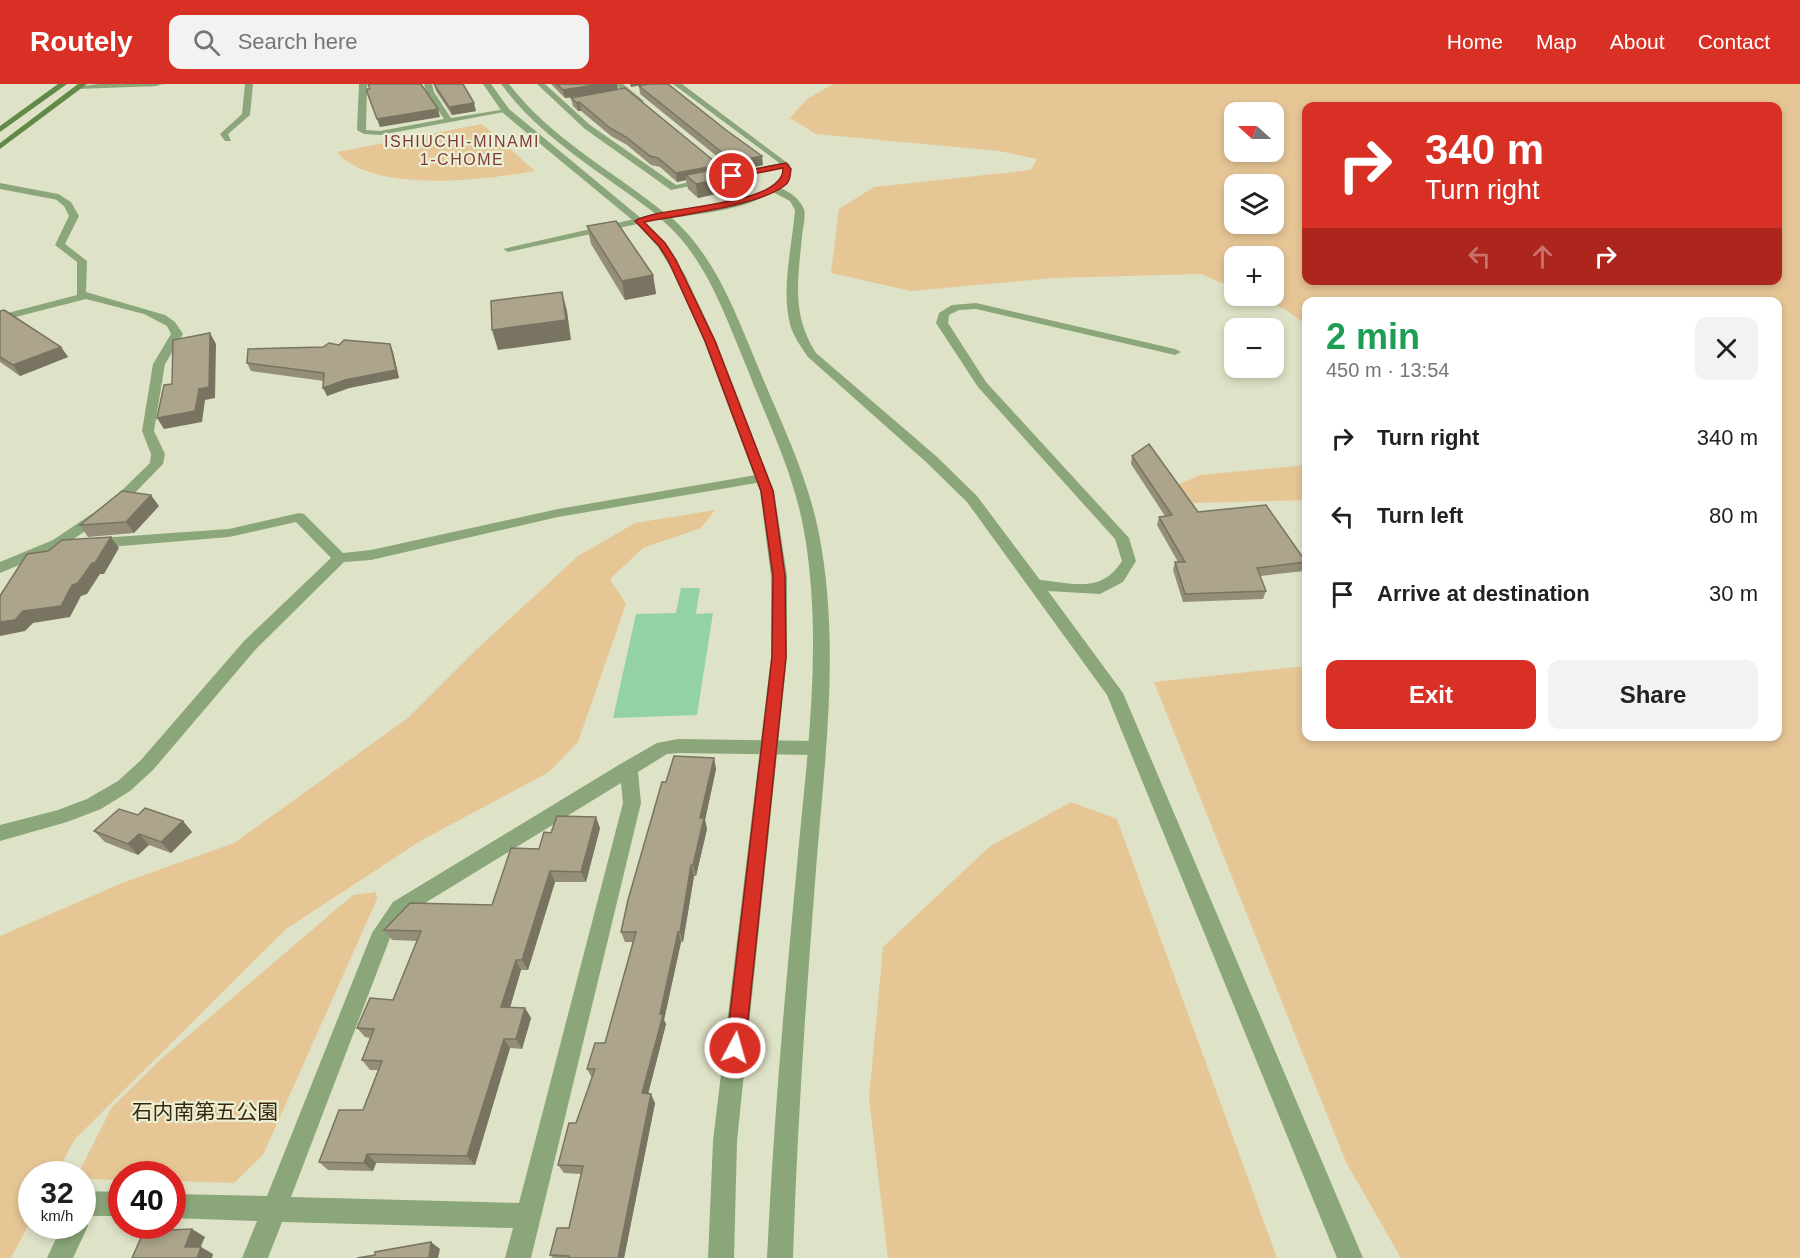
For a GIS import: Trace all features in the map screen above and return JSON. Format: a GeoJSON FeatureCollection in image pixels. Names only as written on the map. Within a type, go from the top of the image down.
{"type":"FeatureCollection","features":[{"type":"Feature","properties":{"kind":"main road"},"geometry":{"type":"LineString","coordinates":[[0,130],[63,84]]}},
{"type":"Feature","properties":{"kind":"main road"},"geometry":{"type":"LineString","coordinates":[[0,147],[81,86]]}},
{"type":"Feature","properties":{"kind":"street"},"geometry":{"type":"LineString","coordinates":[[81,86],[157,84]]}},
{"type":"Feature","properties":{"kind":"street"},"geometry":{"type":"LineString","coordinates":[[228,139],[224,134],[246,115],[249,84]]}},
{"type":"Feature","properties":{"kind":"street"},"geometry":{"type":"LineString","coordinates":[[363,84],[361,130],[364,132],[380,133],[506,111]]}},
{"type":"Feature","properties":{"kind":"street"},"geometry":{"type":"LineString","coordinates":[[428,84],[430,92],[449,121]]}},
{"type":"Feature","properties":{"kind":"street"},"geometry":{"type":"LineString","coordinates":[[487,84],[506,111],[584,178],[639,221],[663,245],[680,275],[710,341],[770,501],[779,576],[779,657],[725,1141],[721,1258]]}},
{"type":"Feature","properties":{"kind":"street"},"geometry":{"type":"LineString","coordinates":[[505,84],[517,101],[555,135],[664,217],[689,241],[706,269],[739,336],[802,494],[812,528],[818,574],[822,658],[817,748],[784,1138],[780,1258]]}},
{"type":"Feature","properties":{"kind":"street"},"geometry":{"type":"LineString","coordinates":[[541,84],[597,137],[674,188],[786,165]]}},
{"type":"Feature","properties":{"kind":"street"},"geometry":{"type":"LineString","coordinates":[[619,84],[646,106]]}},
{"type":"Feature","properties":{"kind":"street"},"geometry":{"type":"LineString","coordinates":[[508,249],[742,201],[774,189],[786,179],[788,174],[786,165],[673,84]]}},
{"type":"Feature","properties":{"kind":"street"},"geometry":{"type":"LineString","coordinates":[[617,94],[638,90]]}},
{"type":"Feature","properties":{"kind":"street"},"geometry":{"type":"LineString","coordinates":[[560,104],[571,102]]}},
{"type":"Feature","properties":{"kind":"street"},"geometry":{"type":"LineString","coordinates":[[723,169],[732,176]]}},
{"type":"Feature","properties":{"kind":"street"},"geometry":{"type":"LineString","coordinates":[[0,186],[58,197],[68,204],[74,221],[60,245],[82,261],[80,289],[86,296]]}},
{"type":"Feature","properties":{"kind":"street"},"geometry":{"type":"LineString","coordinates":[[774,189],[793,199],[800,210],[793,304],[801,338],[812,355],[953,478],[990,522],[1115,693],[1350,1258]]}},
{"type":"Feature","properties":{"kind":"street"},"geometry":{"type":"LineString","coordinates":[[0,318],[86,296],[140,309],[176,328],[177,334],[159,363],[148,431],[158,454],[156,464],[106,513],[58,543],[0,568]]}},
{"type":"Feature","properties":{"kind":"street"},"geometry":{"type":"LineString","coordinates":[[1034,585],[1095,590],[1118,579],[1129,561],[1122,538],[982,384],[942,323],[944,313],[964,305],[976,306],[1175,352]]}},
{"type":"Feature","properties":{"kind":"street"},"geometry":{"type":"LineString","coordinates":[[0,834],[60,817],[94,804],[124,786],[147,765],[250,645],[340,558],[371,555],[534,518],[762,478]]}},
{"type":"Feature","properties":{"kind":"street"},"geometry":{"type":"LineString","coordinates":[[58,543],[74,545],[223,533],[299,518],[340,558]]}},
{"type":"Feature","properties":{"kind":"street"},"geometry":{"type":"LineString","coordinates":[[255,1258],[382,933],[390,920],[413,898],[628,768],[670,746],[817,748]]}},
{"type":"Feature","properties":{"kind":"street"},"geometry":{"type":"LineString","coordinates":[[518,1258],[632,803],[628,768]]}},
{"type":"Feature","properties":{"kind":"street"},"geometry":{"type":"LineString","coordinates":[[186,1206],[527,1216]]}},
{"type":"Feature","properties":{"kind":"street"},"geometry":{"type":"LineString","coordinates":[[60,1258],[69,1239]]}},
{"type":"Feature","properties":{"kind":"green space"},"geometry":{"type":"Polygon","coordinates":[[[833,84],[1800,84],[1800,1258],[1401,1258],[1346,1162],[1154,682],[1302,666],[1302,741],[1782,741],[1782,297],[1302,297],[1302,322],[1278,306],[1284,306],[1284,246],[1224,246],[1224,284],[1201,274],[1054,278],[911,291],[831,273],[839,209],[874,187],[1031,170],[1037,159],[999,151],[816,134],[790,118],[807,99],[833,84]]]}},
{"type":"Feature","properties":{"kind":"green space"},"geometry":{"type":"Polygon","coordinates":[[[482,124],[535,171],[460,180],[402,179],[376,174],[354,165],[337,152],[482,124]]]}},
{"type":"Feature","properties":{"kind":"green space"},"geometry":{"type":"Polygon","coordinates":[[[1302,465],[1302,500],[1193,503],[1152,496],[1200,475],[1302,465]]]}},
{"type":"Feature","properties":{"kind":"green space"},"geometry":{"type":"Polygon","coordinates":[[[715,510],[701,528],[643,548],[610,579],[626,604],[578,742],[549,772],[422,840],[286,929],[75,1139],[63,1161],[18,1161],[18,1239],[21,1239],[11,1258],[0,1258],[0,936],[122,883],[234,843],[408,718],[478,648],[578,556],[635,523],[715,510]]]}},
{"type":"Feature","properties":{"kind":"green space"},"geometry":{"type":"Polygon","coordinates":[[[1071,802],[1117,819],[1277,1258],[888,1258],[869,1099],[883,947],[989,847],[1071,802]]]}},
{"type":"Feature","properties":{"kind":"green space","name":"石内南第五公園"},"geometry":{"type":"Polygon","coordinates":[[[376,892],[377,899],[263,1155],[234,1183],[186,1181],[186,1161],[108,1161],[108,1180],[96,1179],[96,1161],[85,1161],[112,1107],[161,1059],[353,895],[376,892]]]}},
{"type":"Feature","properties":{"kind":"shaded area"},"geometry":{"type":"Polygon","coordinates":[[[681,588],[700,588],[696,614],[713,613],[697,715],[613,718],[636,614],[676,613],[681,588]]]}},
{"type":"Feature","properties":{"kind":"building"},"geometry":{"type":"Polygon","coordinates":[[[368,84],[421,84],[438,109],[377,119],[367,92],[367,89],[370,89],[368,84]]]}},
{"type":"Feature","properties":{"kind":"building"},"geometry":{"type":"Polygon","coordinates":[[[434,84],[463,84],[474,103],[449,107],[434,84]]]}},
{"type":"Feature","properties":{"kind":"building"},"geometry":{"type":"Polygon","coordinates":[[[557,84],[601,84],[563,90],[557,84]]]}},
{"type":"Feature","properties":{"kind":"building"},"geometry":{"type":"Polygon","coordinates":[[[668,84],[762,156],[734,162],[639,86],[668,84]]]}},
{"type":"Feature","properties":{"kind":"building"},"geometry":{"type":"Polygon","coordinates":[[[625,88],[719,165],[676,173],[571,98],[625,88]]]}},
{"type":"Feature","properties":{"kind":"building"},"geometry":{"type":"Polygon","coordinates":[[[717,169],[727,177],[696,184],[686,175],[717,169]]]}},
{"type":"Feature","properties":{"kind":"building"},"geometry":{"type":"Polygon","coordinates":[[[616,221],[653,275],[622,281],[587,226],[616,221]]]}},
{"type":"Feature","properties":{"kind":"building"},"geometry":{"type":"Polygon","coordinates":[[[562,292],[566,320],[492,330],[491,301],[562,292]]]}},
{"type":"Feature","properties":{"kind":"building"},"geometry":{"type":"Polygon","coordinates":[[[4,310],[61,347],[13,365],[0,357],[0,311],[4,310]]]}},
{"type":"Feature","properties":{"kind":"building"},"geometry":{"type":"Polygon","coordinates":[[[210,333],[209,387],[199,389],[195,411],[157,418],[164,385],[172,384],[173,340],[210,333]]]}},
{"type":"Feature","properties":{"kind":"building"},"geometry":{"type":"Polygon","coordinates":[[[344,340],[390,344],[396,370],[345,380],[323,388],[324,373],[247,363],[248,349],[323,347],[329,343],[339,345],[344,340]]]}},
{"type":"Feature","properties":{"kind":"building"},"geometry":{"type":"Polygon","coordinates":[[[1149,444],[1198,512],[1266,505],[1302,556],[1302,562],[1257,568],[1266,591],[1185,594],[1175,562],[1185,562],[1159,517],[1172,515],[1132,456],[1149,444]]]}},
{"type":"Feature","properties":{"kind":"building"},"geometry":{"type":"Polygon","coordinates":[[[122,491],[151,495],[126,522],[80,525],[122,491]]]}},
{"type":"Feature","properties":{"kind":"building"},"geometry":{"type":"Polygon","coordinates":[[[111,537],[95,563],[92,563],[78,583],[72,585],[61,606],[23,611],[15,620],[0,622],[0,596],[27,554],[48,551],[62,540],[111,537]]]}},
{"type":"Feature","properties":{"kind":"building"},"geometry":{"type":"Polygon","coordinates":[[[674,756],[714,758],[700,818],[704,818],[693,865],[691,865],[680,932],[678,932],[660,1014],[663,1015],[642,1093],[651,1094],[618,1258],[569,1258],[569,1256],[550,1255],[557,1228],[569,1228],[583,1166],[558,1165],[569,1123],[576,1123],[595,1069],[587,1069],[595,1043],[605,1043],[636,932],[621,932],[628,900],[662,782],[666,782],[674,756]]]}},
{"type":"Feature","properties":{"kind":"building"},"geometry":{"type":"Polygon","coordinates":[[[145,808],[183,821],[161,842],[139,834],[128,844],[94,831],[119,809],[138,815],[145,808]]]}},
{"type":"Feature","properties":{"kind":"building"},"geometry":{"type":"Polygon","coordinates":[[[557,816],[596,817],[581,872],[550,871],[522,960],[516,960],[501,1007],[525,1008],[516,1039],[504,1039],[467,1156],[367,1154],[364,1163],[319,1162],[339,1110],[363,1110],[382,1061],[362,1060],[374,1029],[357,1028],[370,998],[393,1000],[421,931],[384,930],[410,903],[492,905],[511,848],[539,849],[544,832],[551,833],[557,816]]]}},
{"type":"Feature","properties":{"kind":"building"},"geometry":{"type":"Polygon","coordinates":[[[186,1229],[192,1229],[185,1247],[201,1247],[197,1258],[132,1258],[140,1239],[186,1239],[186,1229]]]}},
{"type":"Feature","properties":{"kind":"building"},"geometry":{"type":"Polygon","coordinates":[[[431,1242],[429,1258],[357,1258],[375,1255],[375,1252],[431,1242]]]}},
{"type":"Feature","properties":{"kind":"waterway"},"geometry":{"type":"LineString","coordinates":[[148,86],[164,84]]}},
{"type":"Feature","properties":{"kind":"district","name":"ISHIUCHI-MINAMI 1-CHOME"},"geometry":{"type":"Point","coordinates":[462,150]}},
{"type":"Feature","properties":{"kind":"route"},"geometry":{"type":"LineString","coordinates":[[732,176],[786,165],[788,169],[786,179],[781,184],[754,198],[639,221],[663,245],[672,260],[710,341],[770,501],[779,576],[779,657],[735,1048]]}}]}
